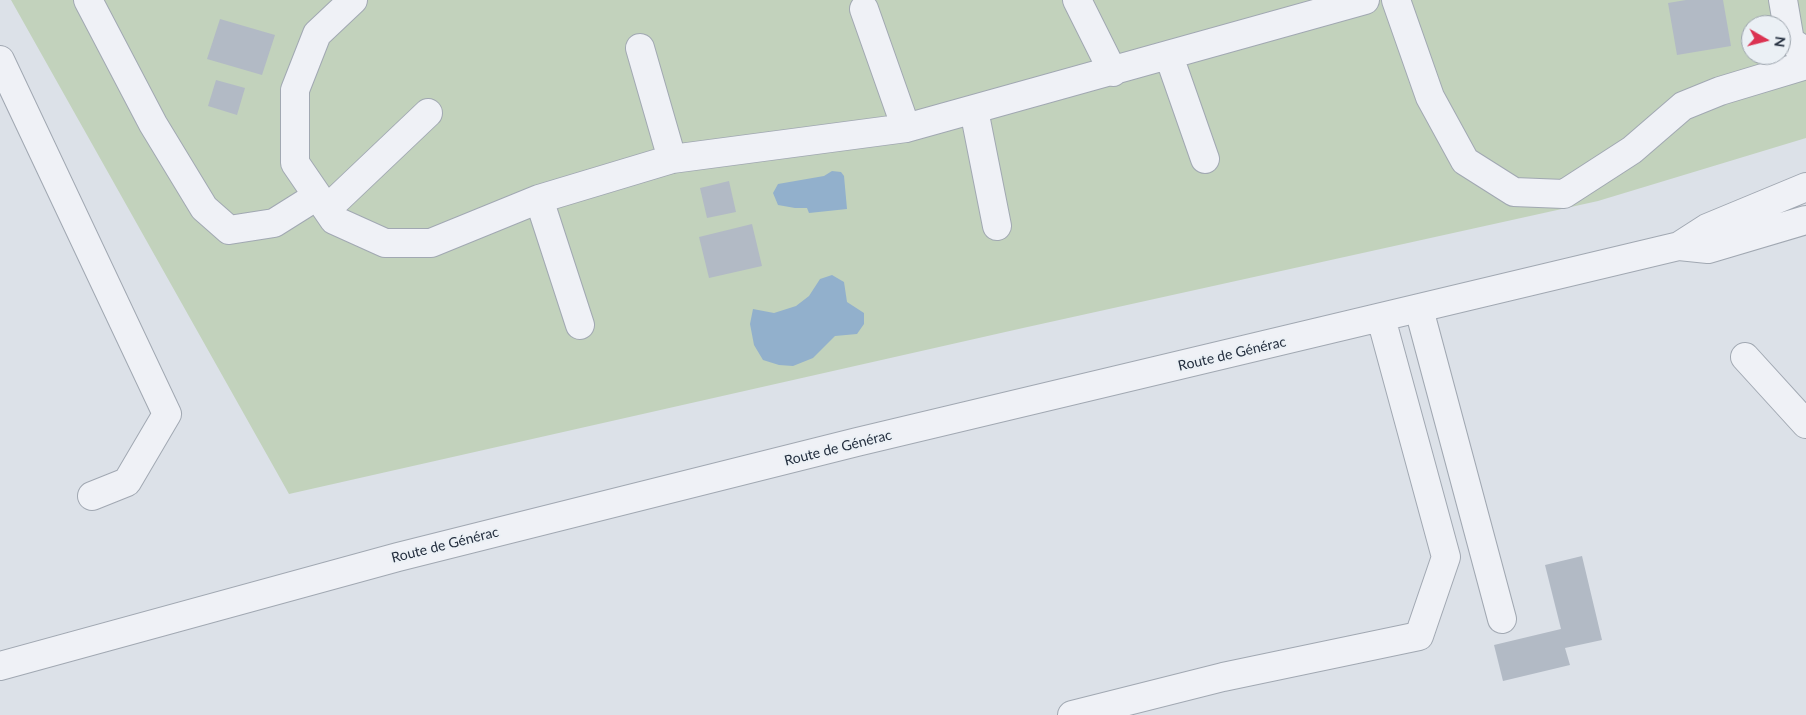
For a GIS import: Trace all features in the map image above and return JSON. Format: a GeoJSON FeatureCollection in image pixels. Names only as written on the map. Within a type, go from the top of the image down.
{"type":"FeatureCollection","features":[{"type":"Feature","properties":{"kind":"street"},"geometry":{"type":"LineString","coordinates":[[88,0],[153,124],[204,208],[228,230],[274,223],[322,202],[428,113]]}},
{"type":"Feature","properties":{"kind":"street"},"geometry":{"type":"LineString","coordinates":[[353,0],[317,34],[295,90],[295,163],[334,220],[385,243],[431,243],[539,199],[672,159],[906,128],[1113,72],[1365,0]]}},
{"type":"Feature","properties":{"kind":"street"},"geometry":{"type":"LineString","coordinates":[[1077,0],[1113,72]]}},
{"type":"Feature","properties":{"kind":"street"},"geometry":{"type":"LineString","coordinates":[[1396,0],[1430,97],[1465,161],[1514,192],[1564,194],[1632,150],[1683,106],[1720,91],[1806,65]]}},
{"type":"Feature","properties":{"kind":"street"},"geometry":{"type":"LineString","coordinates":[[1783,0],[1790,41],[1806,52]]}},
{"type":"Feature","properties":{"kind":"street"},"geometry":{"type":"LineString","coordinates":[[864,9],[906,128]]}},
{"type":"Feature","properties":{"kind":"street"},"geometry":{"type":"LineString","coordinates":[[640,48],[672,159]]}},
{"type":"Feature","properties":{"kind":"street"},"geometry":{"type":"LineString","coordinates":[[1169,56],[1206,160]]}},
{"type":"Feature","properties":{"kind":"street"},"geometry":{"type":"LineString","coordinates":[[0,60],[167,414],[128,482],[92,496]]}},
{"type":"Feature","properties":{"kind":"street"},"geometry":{"type":"LineString","coordinates":[[974,110],[997,226]]}},
{"type":"Feature","properties":{"kind":"street","name":"Route de Générac"},"geometry":{"type":"LineString","coordinates":[[0,666],[398,557],[857,442],[1679,246],[1707,228],[1799,189]]}},
{"type":"Feature","properties":{"kind":"street"},"geometry":{"type":"LineString","coordinates":[[539,199],[580,325]]}},
{"type":"Feature","properties":{"kind":"street","name":"Route de Générac"},"geometry":{"type":"LineString","coordinates":[[1679,246],[1708,249],[1806,220]]}},
{"type":"Feature","properties":{"kind":"street"},"geometry":{"type":"LineString","coordinates":[[1419,309],[1502,619]]}},
{"type":"Feature","properties":{"kind":"street"},"geometry":{"type":"LineString","coordinates":[[1072,715],[1223,677],[1419,636],[1446,557],[1381,318]]}},
{"type":"Feature","properties":{"kind":"street"},"geometry":{"type":"LineString","coordinates":[[1745,357],[1806,424]]}},
{"type":"Feature","properties":{"kind":"green space"},"geometry":{"type":"Polygon","coordinates":[[[11,0],[1806,0],[1806,138],[1598,201],[1023,328],[289,494],[11,0]]]}},
{"type":"Feature","properties":{"kind":"water"},"geometry":{"type":"Polygon","coordinates":[[[832,171],[841,172],[844,176],[847,209],[809,213],[807,208],[778,205],[773,193],[778,184],[824,176],[832,171]]]}},
{"type":"Feature","properties":{"kind":"water"},"geometry":{"type":"Polygon","coordinates":[[[832,275],[844,282],[847,302],[864,313],[864,324],[857,334],[835,336],[813,358],[793,366],[779,365],[763,360],[754,345],[750,324],[753,309],[774,313],[796,306],[809,296],[820,279],[832,275]]]}},
{"type":"Feature","properties":{"kind":"building"},"geometry":{"type":"Polygon","coordinates":[[[1686,0],[1723,0],[1731,46],[1677,55],[1668,3],[1686,0]]]}},
{"type":"Feature","properties":{"kind":"building"},"geometry":{"type":"Polygon","coordinates":[[[220,19],[275,35],[262,75],[207,59],[220,19]]]}},
{"type":"Feature","properties":{"kind":"building"},"geometry":{"type":"Polygon","coordinates":[[[216,80],[245,88],[237,115],[208,106],[216,80]]]}},
{"type":"Feature","properties":{"kind":"building"},"geometry":{"type":"Polygon","coordinates":[[[729,181],[736,212],[707,218],[700,188],[729,181]]]}},
{"type":"Feature","properties":{"kind":"building"},"geometry":{"type":"Polygon","coordinates":[[[752,224],[762,266],[709,278],[699,237],[752,224]]]}},
{"type":"Feature","properties":{"kind":"building"},"geometry":{"type":"Polygon","coordinates":[[[1582,556],[1602,640],[1565,648],[1570,665],[1503,681],[1494,645],[1561,629],[1545,565],[1582,556]]]}}]}
